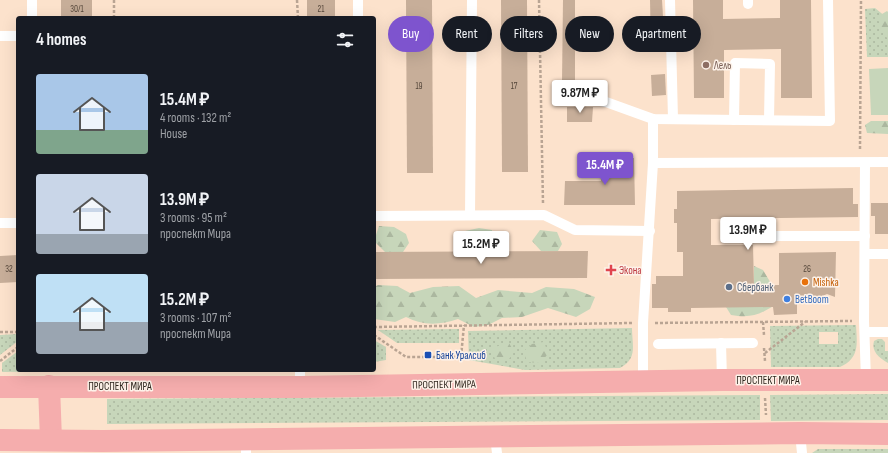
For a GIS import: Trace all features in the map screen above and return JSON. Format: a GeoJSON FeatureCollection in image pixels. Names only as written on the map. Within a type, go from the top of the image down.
{"type":"FeatureCollection","features":[{"type":"Feature","properties":{"kind":"main road","name":"ПРОСПЕКТ МИРА"},"geometry":{"type":"LineString","coordinates":[[0,387],[300,378],[643,381],[888,380]]}},
{"type":"Feature","properties":{"kind":"main road"},"geometry":{"type":"LineString","coordinates":[[49,386],[51,440]]}},
{"type":"Feature","properties":{"kind":"main road"},"geometry":{"type":"LineString","coordinates":[[0,440],[51,440],[246,446],[801,443],[888,434]]}},
{"type":"Feature","properties":{"kind":"lane"},"geometry":{"type":"LineString","coordinates":[[32,0],[32,16]]}},
{"type":"Feature","properties":{"kind":"lane"},"geometry":{"type":"LineString","coordinates":[[358,0],[358,16]]}},
{"type":"Feature","properties":{"kind":"lane"},"geometry":{"type":"LineString","coordinates":[[470,215],[472,0]]}},
{"type":"Feature","properties":{"kind":"lane"},"geometry":{"type":"LineString","coordinates":[[670,0],[673,119]]}},
{"type":"Feature","properties":{"kind":"lane"},"geometry":{"type":"LineString","coordinates":[[583,98],[606,102],[653,119],[830,121],[828,0]]}},
{"type":"Feature","properties":{"kind":"lane"},"geometry":{"type":"LineString","coordinates":[[0,36],[16,36]]}},
{"type":"Feature","properties":{"kind":"lane"},"geometry":{"type":"LineString","coordinates":[[734,120],[735,63],[770,64],[769,120]]}},
{"type":"Feature","properties":{"kind":"lane"},"geometry":{"type":"LineString","coordinates":[[643,381],[643,323],[650,231],[653,119]]}},
{"type":"Feature","properties":{"kind":"lane"},"geometry":{"type":"LineString","coordinates":[[653,163],[888,162]]}},
{"type":"Feature","properties":{"kind":"lane"},"geometry":{"type":"LineString","coordinates":[[863,163],[866,380]]}},
{"type":"Feature","properties":{"kind":"lane"},"geometry":{"type":"LineString","coordinates":[[376,216],[544,215],[575,230],[650,231]]}},
{"type":"Feature","properties":{"kind":"lane"},"geometry":{"type":"LineString","coordinates":[[0,223],[16,223]]}},
{"type":"Feature","properties":{"kind":"lane"},"geometry":{"type":"LineString","coordinates":[[762,236],[865,236]]}},
{"type":"Feature","properties":{"kind":"lane"},"geometry":{"type":"LineString","coordinates":[[865,254],[888,254]]}},
{"type":"Feature","properties":{"kind":"lane"},"geometry":{"type":"LineString","coordinates":[[865,332],[888,332]]}},
{"type":"Feature","properties":{"kind":"lane"},"geometry":{"type":"LineString","coordinates":[[721,343],[722,380]]}},
{"type":"Feature","properties":{"kind":"lane"},"geometry":{"type":"LineString","coordinates":[[658,344],[753,343]]}},
{"type":"Feature","properties":{"kind":"path"},"geometry":{"type":"LineString","coordinates":[[114,0],[114,16]]}},
{"type":"Feature","properties":{"kind":"path"},"geometry":{"type":"LineString","coordinates":[[297,0],[298,16]]}},
{"type":"Feature","properties":{"kind":"path"},"geometry":{"type":"LineString","coordinates":[[540,0],[544,215]]}},
{"type":"Feature","properties":{"kind":"path"},"geometry":{"type":"LineString","coordinates":[[861,0],[863,163]]}},
{"type":"Feature","properties":{"kind":"path"},"geometry":{"type":"LineString","coordinates":[[764,353],[805,321]]}},
{"type":"Feature","properties":{"kind":"path"},"geometry":{"type":"LineString","coordinates":[[376,336],[406,357],[462,357],[464,325]]}},
{"type":"Feature","properties":{"kind":"path"},"geometry":{"type":"LineString","coordinates":[[0,332],[16,332]]}},
{"type":"Feature","properties":{"kind":"path"},"geometry":{"type":"LineString","coordinates":[[0,361],[16,349]]}},
{"type":"Feature","properties":{"kind":"green space"},"geometry":{"type":"Polygon","coordinates":[[[875,8],[886,17],[888,31],[888,57],[867,57],[865,9],[875,8]]]}},
{"type":"Feature","properties":{"kind":"green space"},"geometry":{"type":"Polygon","coordinates":[[[887,11],[888,12],[888,40],[877,17],[887,11]]]}},
{"type":"Feature","properties":{"kind":"green space"},"geometry":{"type":"Polygon","coordinates":[[[888,68],[888,115],[871,115],[869,69],[888,68]]]}},
{"type":"Feature","properties":{"kind":"green space"},"geometry":{"type":"Polygon","coordinates":[[[871,121],[888,121],[888,134],[867,133],[865,125],[871,121]]]}},
{"type":"Feature","properties":{"kind":"green space"},"geometry":{"type":"Polygon","coordinates":[[[379,226],[394,227],[406,234],[409,243],[403,252],[385,252],[376,243],[376,235],[379,226]]]}},
{"type":"Feature","properties":{"kind":"green space"},"geometry":{"type":"Polygon","coordinates":[[[479,228],[492,230],[494,243],[489,252],[460,252],[458,240],[465,231],[479,228]]]}},
{"type":"Feature","properties":{"kind":"green space"},"geometry":{"type":"Polygon","coordinates":[[[540,230],[557,232],[562,244],[558,251],[541,251],[532,241],[540,230]]]}},
{"type":"Feature","properties":{"kind":"green space"},"geometry":{"type":"Polygon","coordinates":[[[754,266],[763,270],[772,285],[773,306],[763,312],[753,315],[731,315],[726,307],[754,307],[754,266]]]}},
{"type":"Feature","properties":{"kind":"green space"},"geometry":{"type":"Polygon","coordinates":[[[376,286],[397,286],[410,293],[433,287],[459,286],[476,298],[498,290],[532,293],[546,287],[574,289],[595,297],[590,309],[576,317],[548,308],[522,317],[502,318],[488,325],[474,327],[458,319],[432,324],[419,322],[406,317],[395,322],[376,319],[376,286]]]}},
{"type":"Feature","properties":{"kind":"green space"},"geometry":{"type":"Polygon","coordinates":[[[856,325],[856,350],[851,359],[840,367],[771,367],[770,326],[856,325]],[[819,332],[819,344],[838,344],[838,332],[819,332]]]}},
{"type":"Feature","properties":{"kind":"green space"},"geometry":{"type":"Polygon","coordinates":[[[632,328],[632,356],[626,364],[620,368],[525,370],[469,360],[468,331],[632,328]]]}},
{"type":"Feature","properties":{"kind":"green space"},"geometry":{"type":"Polygon","coordinates":[[[459,329],[459,343],[397,343],[378,330],[459,329]]]}},
{"type":"Feature","properties":{"kind":"green space"},"geometry":{"type":"Polygon","coordinates":[[[16,334],[16,343],[0,355],[0,335],[16,334]]]}},
{"type":"Feature","properties":{"kind":"green space"},"geometry":{"type":"Polygon","coordinates":[[[882,339],[885,342],[885,351],[888,351],[888,363],[875,351],[873,345],[874,341],[882,339]]]}},
{"type":"Feature","properties":{"kind":"green space"},"geometry":{"type":"Polygon","coordinates":[[[376,341],[386,347],[386,360],[376,362],[376,341]]]}},
{"type":"Feature","properties":{"kind":"green space"},"geometry":{"type":"Polygon","coordinates":[[[544,342],[548,354],[540,363],[527,362],[524,351],[532,344],[544,342]]]}},
{"type":"Feature","properties":{"kind":"green space"},"geometry":{"type":"Polygon","coordinates":[[[509,343],[514,352],[509,359],[495,359],[491,348],[509,343]]]}},
{"type":"Feature","properties":{"kind":"green space"},"geometry":{"type":"Polygon","coordinates":[[[16,352],[16,372],[2,372],[2,363],[16,352]]]}},
{"type":"Feature","properties":{"kind":"green space"},"geometry":{"type":"Polygon","coordinates":[[[888,394],[888,420],[771,421],[770,395],[888,394]]]}},
{"type":"Feature","properties":{"kind":"green space"},"geometry":{"type":"Polygon","coordinates":[[[760,395],[760,420],[107,424],[107,399],[760,395]]]}},
{"type":"Feature","properties":{"kind":"green space"},"geometry":{"type":"Polygon","coordinates":[[[818,449],[888,449],[888,453],[812,453],[818,449]]]}},
{"type":"Feature","properties":{"kind":"building"},"geometry":{"type":"Polygon","coordinates":[[[61,0],[92,0],[92,16],[61,16],[61,0]]]}},
{"type":"Feature","properties":{"kind":"building"},"geometry":{"type":"Polygon","coordinates":[[[307,0],[335,0],[335,16],[307,16],[307,0]]]}},
{"type":"Feature","properties":{"kind":"building"},"geometry":{"type":"Polygon","coordinates":[[[406,0],[432,0],[432,16],[406,16],[406,0]]]}},
{"type":"Feature","properties":{"kind":"building"},"geometry":{"type":"Polygon","coordinates":[[[501,0],[527,0],[527,16],[501,16],[501,0]]]}},
{"type":"Feature","properties":{"kind":"building"},"geometry":{"type":"Polygon","coordinates":[[[563,0],[575,0],[575,16],[565,16],[565,52],[575,52],[575,81],[562,81],[563,0]]]}},
{"type":"Feature","properties":{"kind":"building"},"geometry":{"type":"Polygon","coordinates":[[[650,0],[662,0],[663,16],[650,16],[650,0]]]}},
{"type":"Feature","properties":{"kind":"building"},"geometry":{"type":"Polygon","coordinates":[[[693,0],[723,0],[723,19],[780,18],[780,0],[811,0],[812,98],[781,98],[781,49],[724,50],[724,98],[694,98],[694,52],[701,52],[701,16],[693,16],[693,0]]]}},
{"type":"Feature","properties":{"kind":"building"},"geometry":{"type":"Polygon","coordinates":[[[406,52],[432,52],[433,173],[407,173],[406,52]]]}},
{"type":"Feature","properties":{"kind":"building"},"geometry":{"type":"Polygon","coordinates":[[[501,52],[527,52],[528,172],[502,172],[501,52]]]}},
{"type":"Feature","properties":{"kind":"building"},"geometry":{"type":"Polygon","coordinates":[[[665,74],[666,95],[652,96],[651,75],[665,74]]]}},
{"type":"Feature","properties":{"kind":"building"},"geometry":{"type":"Polygon","coordinates":[[[567,107],[593,107],[592,122],[567,122],[567,107]]]}},
{"type":"Feature","properties":{"kind":"building"},"geometry":{"type":"Polygon","coordinates":[[[634,158],[635,205],[564,205],[565,181],[601,181],[600,159],[634,158]]]}},
{"type":"Feature","properties":{"kind":"building"},"geometry":{"type":"Polygon","coordinates":[[[853,188],[853,204],[858,204],[858,217],[711,219],[711,245],[753,245],[754,285],[779,285],[779,253],[836,252],[835,297],[827,294],[811,301],[797,303],[797,314],[774,315],[773,307],[691,308],[691,312],[668,312],[668,308],[652,308],[652,284],[656,284],[656,276],[683,276],[683,252],[677,252],[677,223],[674,223],[674,209],[677,209],[677,191],[853,188]]]}},
{"type":"Feature","properties":{"kind":"building"},"geometry":{"type":"Polygon","coordinates":[[[871,203],[888,203],[888,234],[875,234],[875,216],[871,216],[871,203]]]}},
{"type":"Feature","properties":{"kind":"building"},"geometry":{"type":"Polygon","coordinates":[[[588,251],[587,278],[376,279],[376,252],[588,251]]]}},
{"type":"Feature","properties":{"kind":"building"},"geometry":{"type":"Polygon","coordinates":[[[16,255],[16,282],[0,283],[0,256],[16,255]]]}},
{"type":"Feature","properties":{"kind":"place","name":"Лель"},"geometry":{"type":"Point","coordinates":[706,65]}},
{"type":"Feature","properties":{"kind":"place","name":"Экона"},"geometry":{"type":"Point","coordinates":[611,270]}},
{"type":"Feature","properties":{"kind":"place","name":"Mishka"},"geometry":{"type":"Point","coordinates":[805,282]}},
{"type":"Feature","properties":{"kind":"place","name":"Сбербанк"},"geometry":{"type":"Point","coordinates":[729,287]}},
{"type":"Feature","properties":{"kind":"place","name":"BetBoom"},"geometry":{"type":"Point","coordinates":[787,299]}},
{"type":"Feature","properties":{"kind":"place","name":"Банк Уралсиб"},"geometry":{"type":"Point","coordinates":[428,355]}}]}
